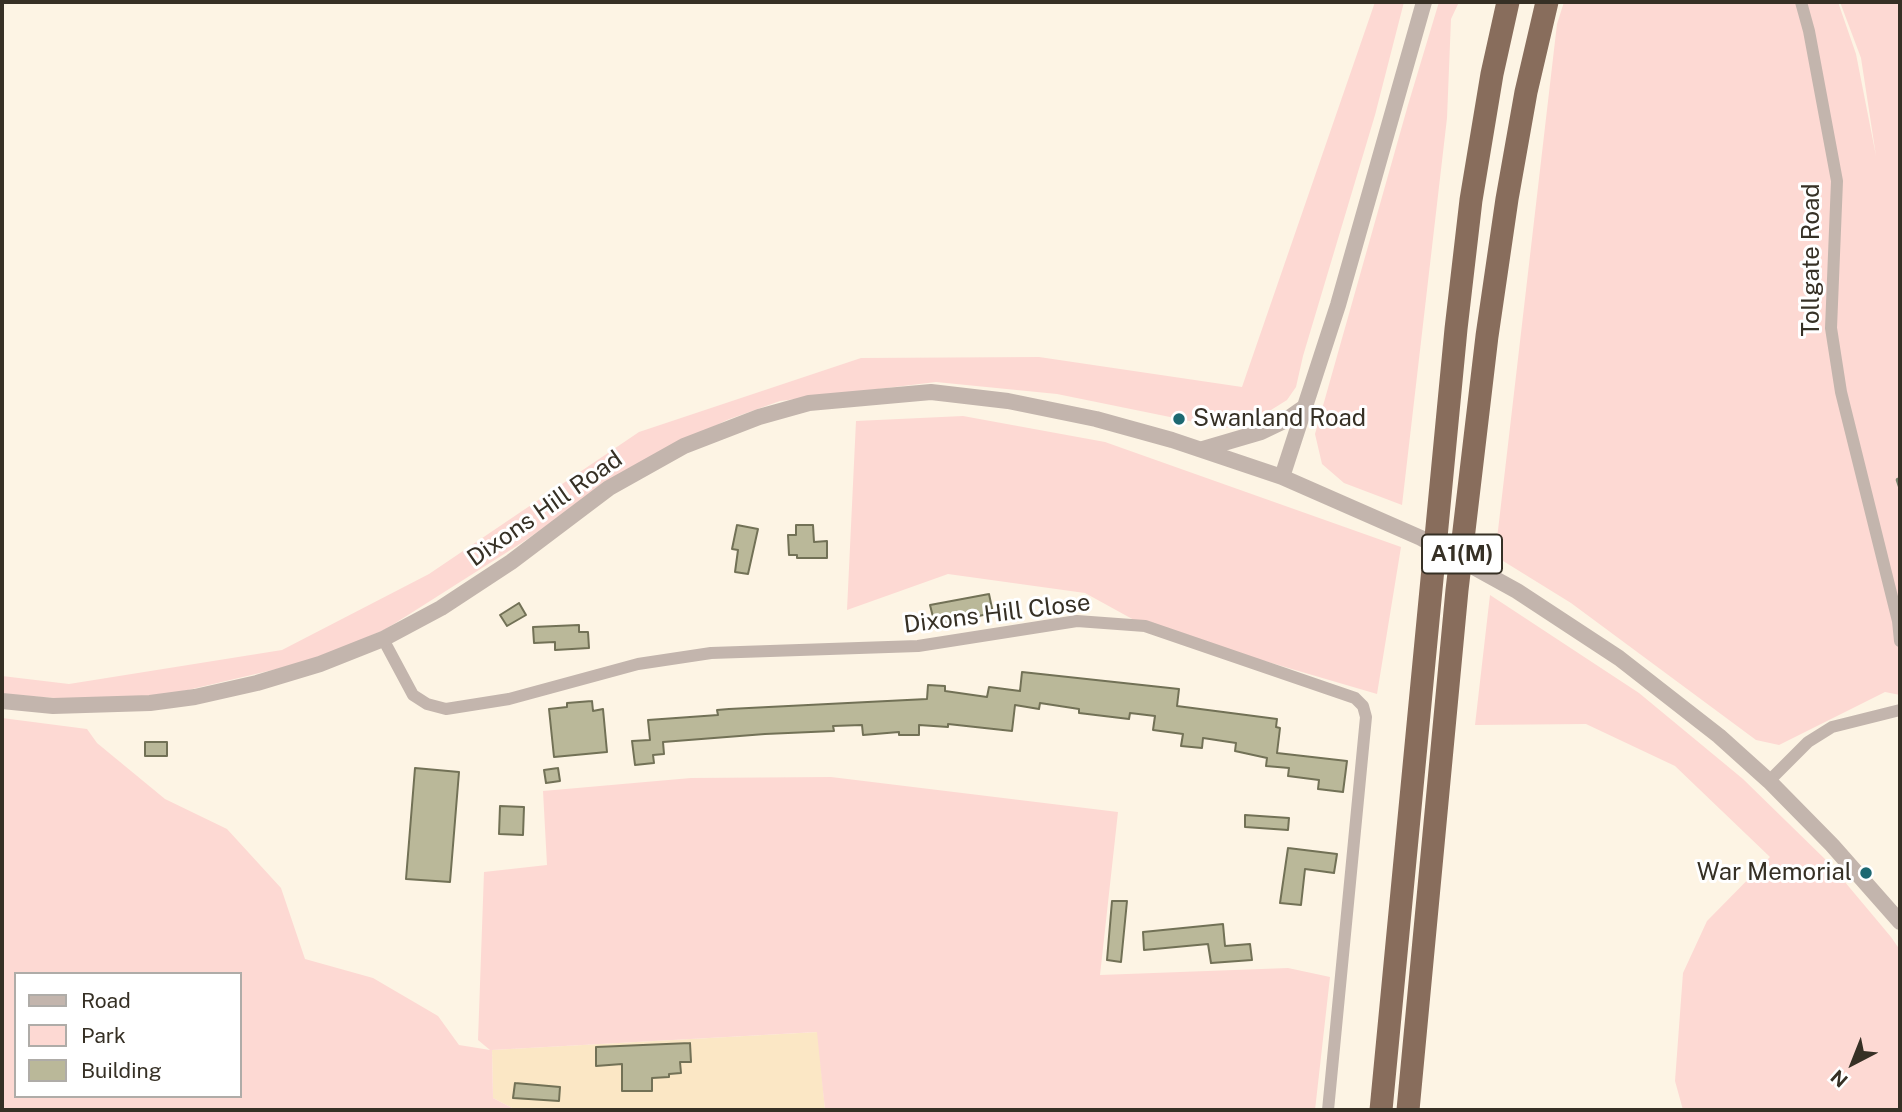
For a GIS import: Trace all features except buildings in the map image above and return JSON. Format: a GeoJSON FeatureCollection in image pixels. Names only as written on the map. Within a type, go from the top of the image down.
{"type":"FeatureCollection","features":[{"type":"Feature","properties":{"kind":"highway","name":"A1(M)"},"geometry":{"type":"LineString","coordinates":[[1381,1110],[1457,316],[1471,200],[1492,74],[1508,2]]}},
{"type":"Feature","properties":{"kind":"highway","name":"A1(M)"},"geometry":{"type":"LineString","coordinates":[[1408,1110],[1457,590],[1487,336],[1526,92],[1547,2]]}},
{"type":"Feature","properties":{"kind":"street"},"geometry":{"type":"LineString","coordinates":[[1424,2],[1338,305],[1282,477],[1421,538],[1517,591],[1619,658],[1659,688],[1769,781],[1832,845],[1900,922]]}},
{"type":"Feature","properties":{"kind":"street","name":"Tollgate Road"},"geometry":{"type":"LineString","coordinates":[[1801,2],[1809,31],[1837,181],[1831,328],[1841,392],[1898,621],[1900,640]]}},
{"type":"Feature","properties":{"kind":"street","name":"Dixons Hill Road"},"geometry":{"type":"LineString","coordinates":[[2,701],[53,706],[150,703],[195,697],[257,683],[320,664],[383,639],[441,608],[511,562],[609,488],[684,446],[759,416],[809,403],[931,392],[1008,401],[1096,419],[1203,449],[1282,477]]}},
{"type":"Feature","properties":{"kind":"street"},"geometry":{"type":"LineString","coordinates":[[1203,449],[1261,432],[1286,421],[1306,406]]}},
{"type":"Feature","properties":{"kind":"street","name":"Dixons Hill Close"},"geometry":{"type":"LineString","coordinates":[[383,639],[413,695],[427,704],[446,709],[509,699],[638,664],[711,653],[918,646],[1077,621],[1145,626],[1355,698],[1363,706],[1366,717],[1328,1110]]}},
{"type":"Feature","properties":{"kind":"street"},"geometry":{"type":"LineString","coordinates":[[1769,781],[1808,742],[1832,727],[1900,710]]}},
{"type":"Feature","properties":{"kind":"shaded area"},"geometry":{"type":"Polygon","coordinates":[[[818,1032],[825,1110],[516,1110],[493,1098],[492,1050],[818,1032]]]}},
{"type":"Feature","properties":{"kind":"green space"},"geometry":{"type":"Polygon","coordinates":[[[1375,2],[1404,2],[1375,115],[1296,387],[1287,400],[1247,425],[1224,428],[1057,394],[936,382],[780,401],[727,420],[625,471],[523,542],[386,629],[315,660],[154,698],[80,700],[2,694],[2,676],[69,684],[282,650],[429,574],[639,432],[861,358],[1039,357],[1242,387],[1375,2]]]}},
{"type":"Feature","properties":{"kind":"green space"},"geometry":{"type":"Polygon","coordinates":[[[1439,2],[1459,2],[1451,19],[1447,118],[1402,505],[1344,483],[1322,464],[1315,434],[1439,2]]]}},
{"type":"Feature","properties":{"kind":"green space"},"geometry":{"type":"Polygon","coordinates":[[[1564,2],[1838,2],[1856,54],[1876,156],[1861,58],[1840,2],[1900,2],[1900,695],[1885,692],[1779,745],[1756,740],[1571,603],[1495,556],[1557,24],[1564,2]]]}},
{"type":"Feature","properties":{"kind":"green space"},"geometry":{"type":"Polygon","coordinates":[[[963,416],[1105,442],[1401,547],[1377,694],[1145,626],[1085,593],[948,574],[847,610],[856,421],[963,416]]]}},
{"type":"Feature","properties":{"kind":"green space"},"geometry":{"type":"Polygon","coordinates":[[[1490,595],[1639,693],[1743,779],[1829,863],[1891,937],[1900,950],[1900,1110],[1683,1110],[1675,1081],[1683,973],[1707,921],[1770,857],[1675,766],[1586,724],[1475,725],[1490,595]]]}},
{"type":"Feature","properties":{"kind":"green space"},"geometry":{"type":"Polygon","coordinates":[[[2,718],[87,729],[97,743],[165,799],[227,829],[281,888],[305,959],[373,978],[438,1016],[459,1045],[490,1050],[478,1040],[484,872],[547,865],[543,791],[691,778],[831,777],[1118,812],[1100,975],[1288,968],[1330,977],[1315,1110],[825,1110],[817,1032],[492,1050],[493,1098],[516,1110],[2,1110],[2,718]]]}},
{"type":"Feature","properties":{"kind":"waterway"},"geometry":{"type":"LineString","coordinates":[[1898,480],[1900,486]]}},
{"type":"Feature","properties":{"kind":"place","name":"Swanland Road"},"geometry":{"type":"Point","coordinates":[1179,419]}},
{"type":"Feature","properties":{"kind":"place","name":"War Memorial"},"geometry":{"type":"Point","coordinates":[1866,873]}}]}
